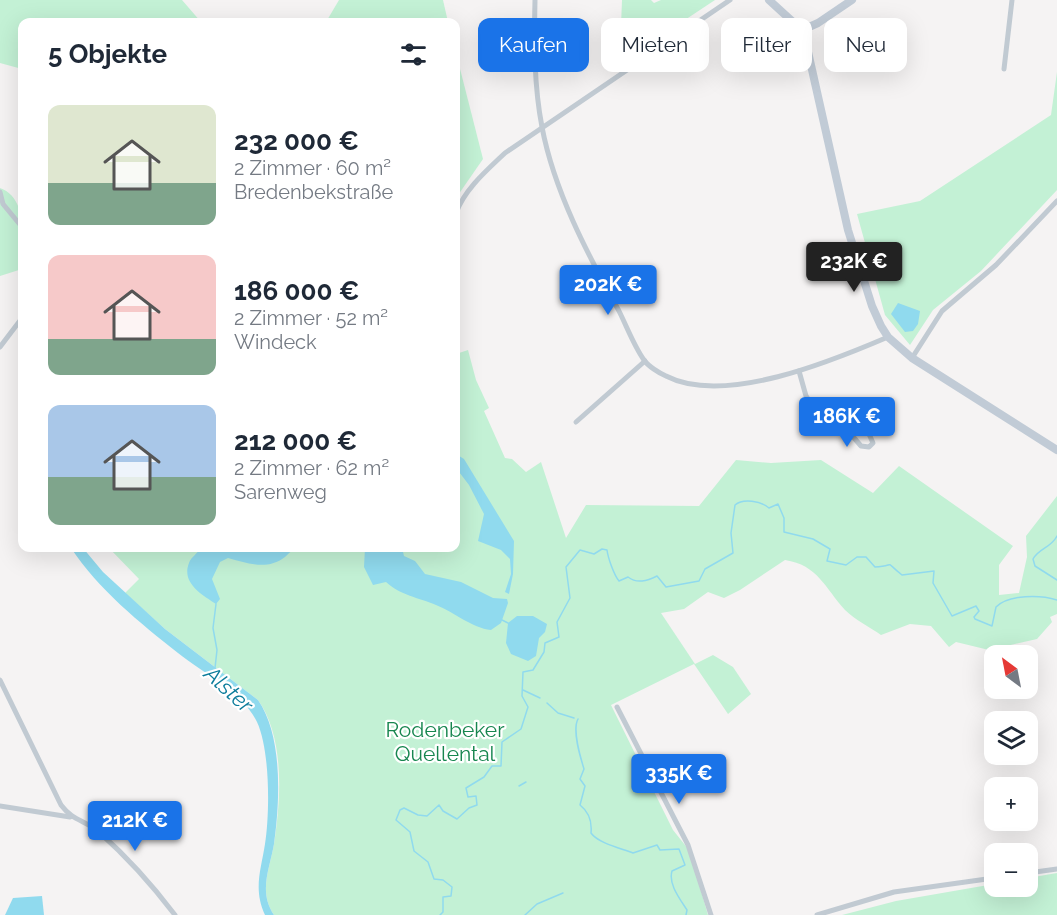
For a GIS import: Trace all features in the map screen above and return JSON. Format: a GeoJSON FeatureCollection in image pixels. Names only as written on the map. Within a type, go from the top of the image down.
{"type":"FeatureCollection","features":[{"type":"Feature","properties":{"kind":"street"},"geometry":{"type":"LineString","coordinates":[[535,0],[534,47],[542,128],[574,224],[598,276],[645,361],[666,376],[704,387],[726,386],[799,371],[844,356],[888,337]]}},
{"type":"Feature","properties":{"kind":"street"},"geometry":{"type":"LineString","coordinates":[[460,203],[478,179],[505,153],[730,0]]}},
{"type":"Feature","properties":{"kind":"street"},"geometry":{"type":"LineString","coordinates":[[769,0],[787,18]]}},
{"type":"Feature","properties":{"kind":"street"},"geometry":{"type":"LineString","coordinates":[[812,26],[852,0]]}},
{"type":"Feature","properties":{"kind":"street"},"geometry":{"type":"LineString","coordinates":[[1004,69],[1012,0]]}},
{"type":"Feature","properties":{"kind":"street"},"geometry":{"type":"LineString","coordinates":[[812,64],[848,230],[872,306],[888,337],[912,357],[1057,450]]}},
{"type":"Feature","properties":{"kind":"street"},"geometry":{"type":"LineString","coordinates":[[0,192],[3,204],[18,222]]}},
{"type":"Feature","properties":{"kind":"street"},"geometry":{"type":"LineString","coordinates":[[912,357],[942,311],[996,265],[1057,201]]}},
{"type":"Feature","properties":{"kind":"street"},"geometry":{"type":"LineString","coordinates":[[0,347],[18,323]]}},
{"type":"Feature","properties":{"kind":"street"},"geometry":{"type":"LineString","coordinates":[[576,422],[645,361]]}},
{"type":"Feature","properties":{"kind":"street"},"geometry":{"type":"LineString","coordinates":[[799,371],[806,396],[816,411],[843,425],[868,434],[873,443],[869,447],[861,446],[843,425]]}},
{"type":"Feature","properties":{"kind":"street"},"geometry":{"type":"LineString","coordinates":[[0,680],[33,752],[61,806],[70,817]]}},
{"type":"Feature","properties":{"kind":"street"},"geometry":{"type":"LineString","coordinates":[[617,707],[688,845],[711,915]]}},
{"type":"Feature","properties":{"kind":"street"},"geometry":{"type":"LineString","coordinates":[[0,806],[70,817],[99,832],[152,887],[175,915]]}},
{"type":"Feature","properties":{"kind":"street"},"geometry":{"type":"LineString","coordinates":[[1038,872],[1057,869]]}},
{"type":"Feature","properties":{"kind":"street"},"geometry":{"type":"LineString","coordinates":[[817,915],[894,892],[984,879]]}},
{"type":"Feature","properties":{"kind":"green space"},"geometry":{"type":"Polygon","coordinates":[[[0,0],[182,0],[198,18],[18,18],[18,68],[0,63],[0,0]]]}},
{"type":"Feature","properties":{"kind":"green space"},"geometry":{"type":"Polygon","coordinates":[[[339,0],[443,0],[447,18],[328,18],[339,0]]]}},
{"type":"Feature","properties":{"kind":"green space"},"geometry":{"type":"Polygon","coordinates":[[[622,0],[651,0],[654,3],[661,0],[715,0],[688,18],[621,18],[622,0]]]}},
{"type":"Feature","properties":{"kind":"green space"},"geometry":{"type":"Polygon","coordinates":[[[460,69],[483,159],[460,192],[460,69]]]}},
{"type":"Feature","properties":{"kind":"green space"},"geometry":{"type":"Polygon","coordinates":[[[1057,72],[1057,190],[981,271],[933,310],[910,345],[885,315],[857,214],[920,201],[1051,115],[1057,72]]]}},
{"type":"Feature","properties":{"kind":"green space"},"geometry":{"type":"Polygon","coordinates":[[[0,188],[10,194],[18,207],[18,270],[0,276],[0,188]]]}},
{"type":"Feature","properties":{"kind":"green space","name":"Rodenbeker Quellental"},"geometry":{"type":"Polygon","coordinates":[[[468,350],[476,380],[489,408],[484,411],[505,458],[512,459],[526,472],[541,462],[566,538],[586,505],[699,506],[736,460],[771,463],[821,460],[873,493],[899,466],[1013,546],[999,565],[999,595],[1019,593],[1027,557],[1026,536],[1057,496],[1057,614],[1050,617],[1052,622],[1037,639],[1011,645],[984,645],[984,649],[956,642],[949,647],[931,626],[910,624],[881,635],[845,610],[813,572],[785,560],[724,598],[708,592],[684,609],[661,613],[695,664],[713,655],[733,667],[751,694],[728,714],[694,664],[611,705],[673,830],[689,850],[708,915],[274,915],[267,898],[266,880],[274,844],[279,769],[273,732],[267,715],[258,700],[165,629],[125,593],[139,579],[113,552],[460,552],[460,353],[468,350]]]}},
{"type":"Feature","properties":{"kind":"green space"},"geometry":{"type":"Polygon","coordinates":[[[1057,873],[1057,915],[842,915],[896,901],[984,886],[984,897],[1038,897],[1038,876],[1057,873]]]}},
{"type":"Feature","properties":{"kind":"water"},"geometry":{"type":"Polygon","coordinates":[[[898,303],[920,311],[918,324],[913,331],[905,332],[891,314],[898,303]]]}},
{"type":"Feature","properties":{"kind":"water"},"geometry":{"type":"Polygon","coordinates":[[[460,456],[464,459],[514,541],[513,574],[509,594],[505,592],[511,574],[510,559],[501,550],[478,541],[484,514],[460,473],[460,456]]]}},
{"type":"Feature","properties":{"kind":"water","name":"Alster"},"geometry":{"type":"Polygon","coordinates":[[[74,552],[86,552],[103,572],[165,629],[258,700],[272,732],[278,769],[276,827],[266,880],[267,898],[274,915],[265,915],[259,897],[259,880],[267,831],[268,799],[267,764],[257,722],[242,701],[232,692],[178,653],[120,605],[74,552]]]}},
{"type":"Feature","properties":{"kind":"water"},"geometry":{"type":"Polygon","coordinates":[[[198,552],[290,552],[278,561],[264,565],[228,558],[220,562],[212,579],[220,599],[216,604],[194,588],[190,582],[187,570],[190,561],[198,552]]]}},
{"type":"Feature","properties":{"kind":"water"},"geometry":{"type":"Polygon","coordinates":[[[365,552],[403,552],[404,556],[415,561],[425,574],[461,582],[493,598],[507,599],[508,603],[501,623],[491,630],[484,629],[436,605],[404,593],[386,582],[373,585],[364,567],[365,552]]]}},
{"type":"Feature","properties":{"kind":"water"},"geometry":{"type":"Polygon","coordinates":[[[517,616],[533,616],[547,624],[545,632],[539,638],[536,656],[528,661],[511,654],[506,643],[508,623],[517,616]]]}},
{"type":"Feature","properties":{"kind":"water"},"geometry":{"type":"Polygon","coordinates":[[[42,896],[44,915],[5,915],[13,898],[42,896]]]}},
{"type":"Feature","properties":{"kind":"waterway"},"geometry":{"type":"LineString","coordinates":[[440,915],[443,912],[443,897],[451,896],[452,887],[443,880],[434,879],[428,862],[414,851],[410,832],[396,820],[400,810],[404,808],[418,815],[427,816],[439,805],[443,811],[457,819],[469,808],[477,805],[476,796],[468,797],[466,788],[484,777],[492,766],[501,766],[502,742],[521,729],[528,707],[522,696],[523,672],[533,670],[544,652],[545,643],[559,637],[557,622],[570,598],[566,567],[580,550],[594,554],[602,549],[607,550],[619,581],[628,577],[642,581],[657,576],[666,587],[699,581],[705,569],[733,553],[731,533],[735,505],[752,501],[769,508],[778,504],[784,518],[784,532],[813,539],[830,549],[827,561],[846,565],[857,557],[866,557],[875,567],[890,565],[902,575],[934,571],[933,583],[952,616],[976,606],[979,611],[975,619],[992,626],[996,607],[1009,600],[1034,597],[1057,600]]}},
{"type":"Feature","properties":{"kind":"waterway"},"geometry":{"type":"LineString","coordinates":[[1057,536],[1033,559],[1035,566],[1057,580]]}},
{"type":"Feature","properties":{"kind":"waterway","name":"Alster"},"geometry":{"type":"LineString","coordinates":[[215,668],[217,650],[213,628],[216,604]]}},
{"type":"Feature","properties":{"kind":"waterway"},"geometry":{"type":"LineString","coordinates":[[502,620],[508,623]]}},
{"type":"Feature","properties":{"kind":"waterway"},"geometry":{"type":"LineString","coordinates":[[523,690],[540,698]]}},
{"type":"Feature","properties":{"kind":"waterway"},"geometry":{"type":"LineString","coordinates":[[547,703],[558,713],[574,718]]}},
{"type":"Feature","properties":{"kind":"waterway"},"geometry":{"type":"LineString","coordinates":[[578,719],[576,736],[584,769],[580,779],[585,786],[580,805],[589,818],[591,833],[604,842],[633,853],[657,845],[660,850],[679,849],[685,865],[672,871],[671,876],[675,891],[687,910],[686,915]]}},
{"type":"Feature","properties":{"kind":"waterway"},"geometry":{"type":"LineString","coordinates":[[519,786],[526,782]]}},
{"type":"Feature","properties":{"kind":"waterway"},"geometry":{"type":"LineString","coordinates":[[525,915],[537,904],[563,893]]}}]}
